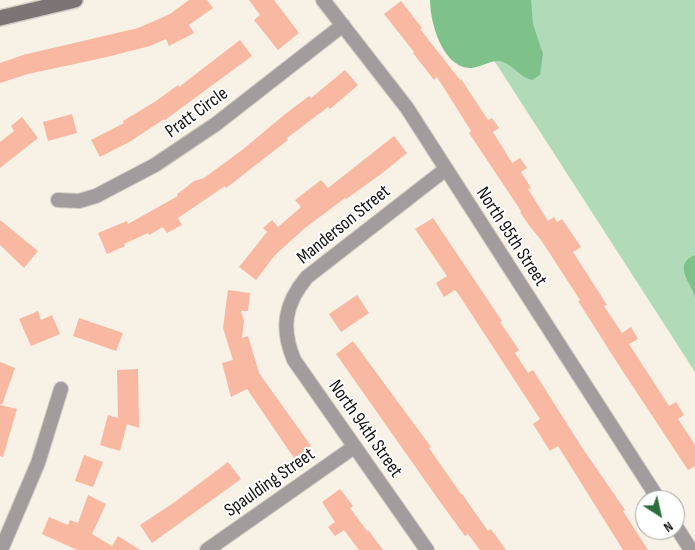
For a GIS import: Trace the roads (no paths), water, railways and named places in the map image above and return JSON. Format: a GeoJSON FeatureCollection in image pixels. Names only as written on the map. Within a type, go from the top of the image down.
{"type":"FeatureCollection","features":[{"type":"Feature","properties":{"kind":"street"},"geometry":{"type":"LineString","coordinates":[[0,18],[75,0]]}},
{"type":"Feature","properties":{"kind":"street","name":"North 95th Street"},"geometry":{"type":"LineString","coordinates":[[323,0],[407,108],[653,490]]}},
{"type":"Feature","properties":{"kind":"street","name":"Pratt Circle"},"geometry":{"type":"LineString","coordinates":[[58,200],[79,201],[96,196],[116,187],[161,161],[216,124],[343,25]]}},
{"type":"Feature","properties":{"kind":"street","name":"Manderson Street"},"geometry":{"type":"LineString","coordinates":[[286,324],[291,299],[307,277],[446,169]]}},
{"type":"Feature","properties":{"kind":"street","name":"North 94th Street"},"geometry":{"type":"LineString","coordinates":[[286,324],[287,338],[294,360],[427,550]]}},
{"type":"Feature","properties":{"kind":"street"},"geometry":{"type":"LineString","coordinates":[[1,550],[38,463],[61,389]]}},
{"type":"Feature","properties":{"kind":"street","name":"Spaulding Street"},"geometry":{"type":"LineString","coordinates":[[207,550],[354,447]]}},
{"type":"Feature","properties":{"kind":"street"},"geometry":{"type":"LineString","coordinates":[[685,539],[692,550]]}}]}
